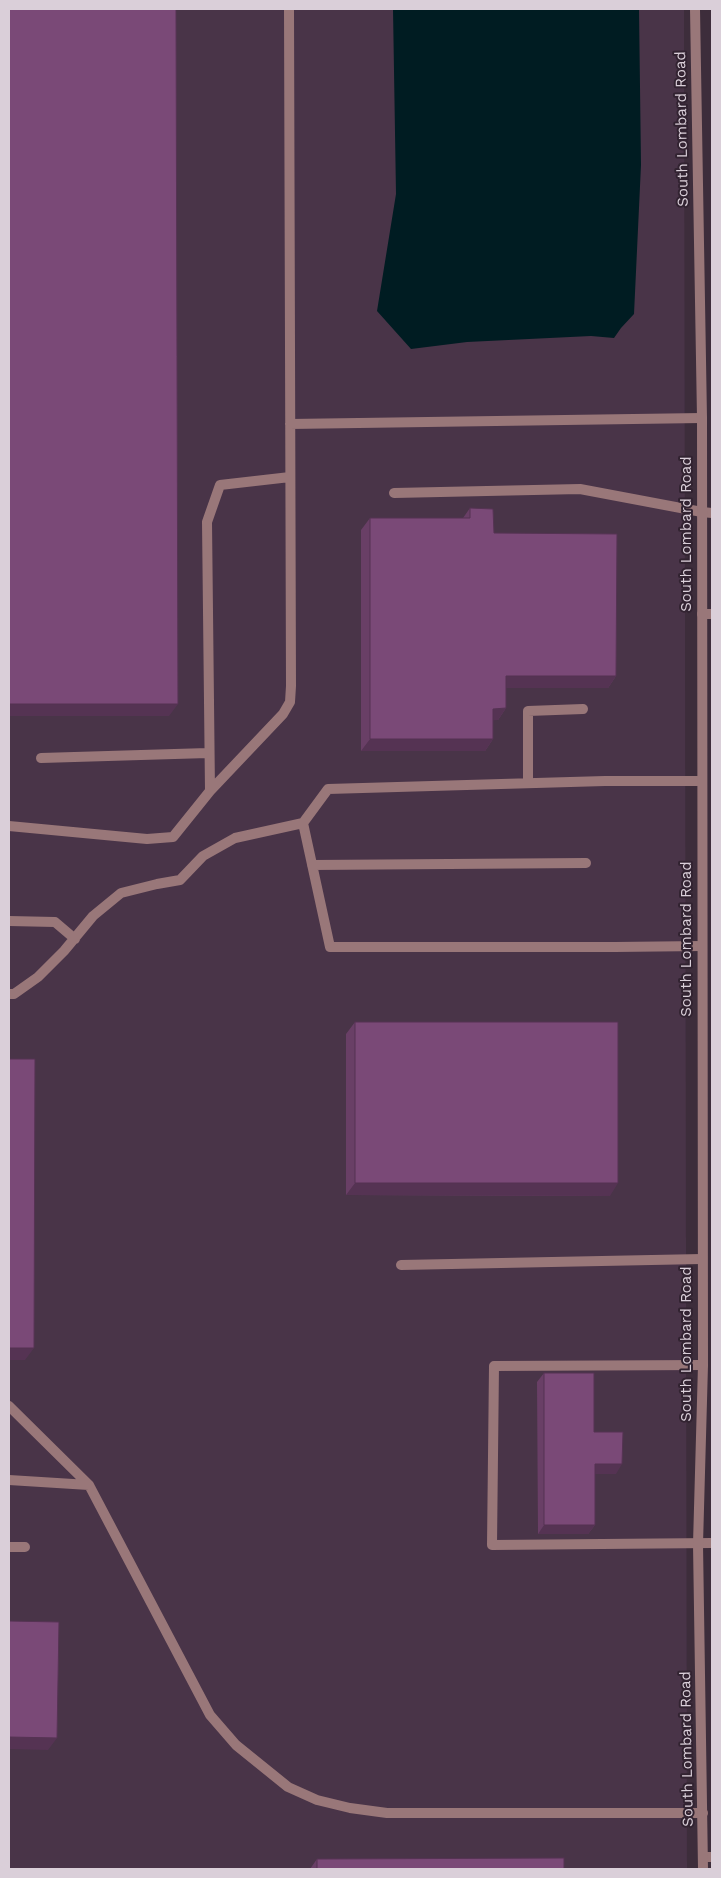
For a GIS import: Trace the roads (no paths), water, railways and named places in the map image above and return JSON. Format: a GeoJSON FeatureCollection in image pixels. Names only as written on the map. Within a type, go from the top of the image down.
{"type":"FeatureCollection","features":[{"type":"Feature","properties":{"kind":"street"},"geometry":{"type":"LineString","coordinates":[[9,826],[147,839],[173,837],[210,791],[283,714],[290,702],[288,9]]}},
{"type":"Feature","properties":{"kind":"street","name":"South Lombard Road"},"geometry":{"type":"LineString","coordinates":[[695,9],[702,418],[707,512],[707,614],[702,781],[702,1259],[707,1290],[698,1544],[703,1813],[708,1857],[703,1869]]}},
{"type":"Feature","properties":{"kind":"street"},"geometry":{"type":"LineString","coordinates":[[290,424],[702,418]]}},
{"type":"Feature","properties":{"kind":"street"},"geometry":{"type":"LineString","coordinates":[[210,791],[208,754],[207,522],[220,485],[290,477]]}},
{"type":"Feature","properties":{"kind":"street"},"geometry":{"type":"LineString","coordinates":[[394,493],[580,489],[707,512]]}},
{"type":"Feature","properties":{"kind":"street"},"geometry":{"type":"LineString","coordinates":[[528,783],[528,711],[583,709]]}},
{"type":"Feature","properties":{"kind":"street"},"geometry":{"type":"LineString","coordinates":[[41,758],[208,754]]}},
{"type":"Feature","properties":{"kind":"street"},"geometry":{"type":"LineString","coordinates":[[9,994],[14,994],[38,978],[75,939],[93,916],[121,893],[180,880],[203,856],[235,838],[303,823],[328,789],[605,781],[702,781]]}},
{"type":"Feature","properties":{"kind":"street"},"geometry":{"type":"LineString","coordinates":[[303,823],[330,947],[615,948],[702,946]]}},
{"type":"Feature","properties":{"kind":"street"},"geometry":{"type":"LineString","coordinates":[[312,865],[586,863]]}},
{"type":"Feature","properties":{"kind":"street"},"geometry":{"type":"LineString","coordinates":[[9,922],[55,922],[75,939]]}},
{"type":"Feature","properties":{"kind":"street"},"geometry":{"type":"LineString","coordinates":[[401,1265],[702,1259]]}},
{"type":"Feature","properties":{"kind":"street"},"geometry":{"type":"LineString","coordinates":[[703,1365],[494,1366],[492,1546],[712,1543]]}},
{"type":"Feature","properties":{"kind":"street"},"geometry":{"type":"LineString","coordinates":[[9,1406],[89,1485],[210,1715],[236,1745],[288,1786],[317,1800],[350,1808],[387,1813],[703,1813]]}},
{"type":"Feature","properties":{"kind":"street"},"geometry":{"type":"LineString","coordinates":[[9,1480],[89,1485]]}},
{"type":"Feature","properties":{"kind":"street"},"geometry":{"type":"LineString","coordinates":[[9,1547],[25,1547]]}}]}
